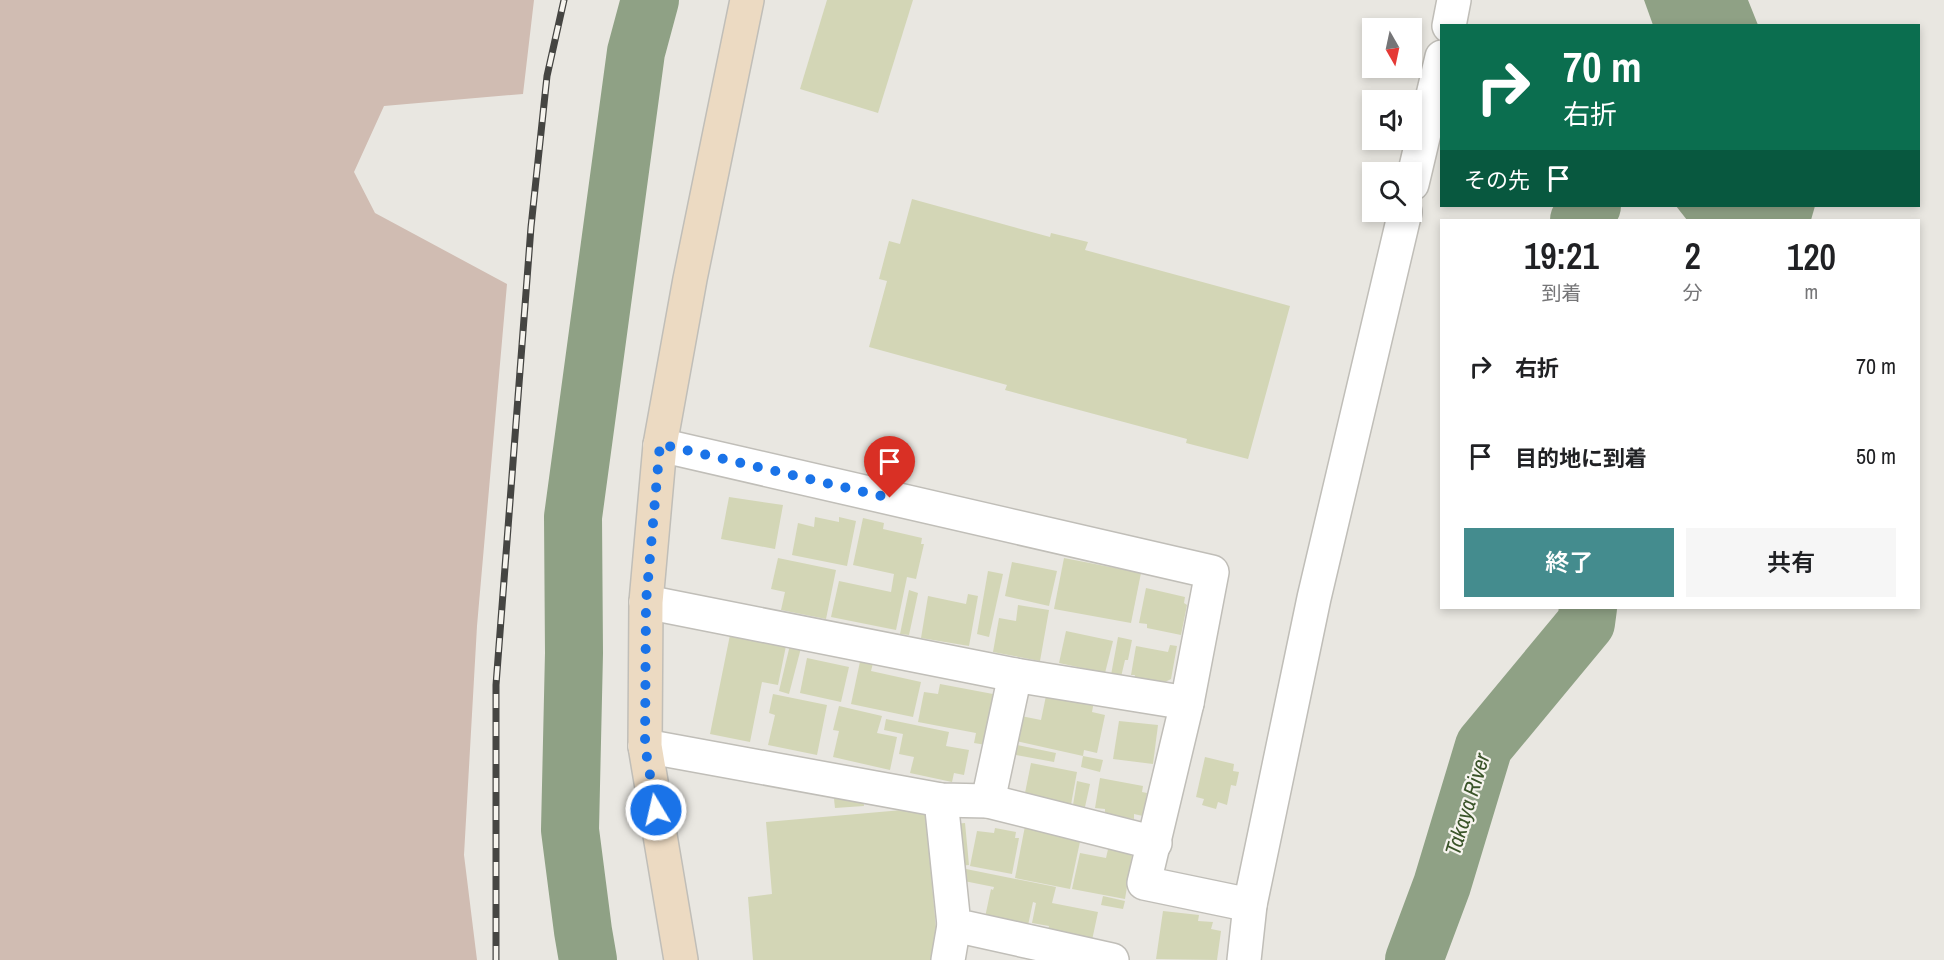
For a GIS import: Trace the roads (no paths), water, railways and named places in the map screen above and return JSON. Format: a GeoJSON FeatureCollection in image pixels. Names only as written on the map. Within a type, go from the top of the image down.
{"type":"FeatureCollection","features":[{"type":"Feature","properties":{"kind":"street"},"geometry":{"type":"LineString","coordinates":[[681,960],[645,746],[646,602],[660,444],[690,279],[747,0]]}},
{"type":"Feature","properties":{"kind":"street"},"geometry":{"type":"LineString","coordinates":[[1449,24],[1454,0]]}},
{"type":"Feature","properties":{"kind":"street"},"geometry":{"type":"LineString","coordinates":[[1417,162],[1440,65]]}},
{"type":"Feature","properties":{"kind":"street"},"geometry":{"type":"LineString","coordinates":[[1244,960],[1250,905],[1314,598],[1403,222]]}},
{"type":"Feature","properties":{"kind":"street"},"geometry":{"type":"LineString","coordinates":[[660,444],[1212,572],[1186,703],[1144,883],[1250,905]]}},
{"type":"Feature","properties":{"kind":"street"},"geometry":{"type":"LineString","coordinates":[[646,602],[1015,675],[1186,703]]}},
{"type":"Feature","properties":{"kind":"street"},"geometry":{"type":"LineString","coordinates":[[988,801],[1015,675]]}},
{"type":"Feature","properties":{"kind":"street"},"geometry":{"type":"LineString","coordinates":[[645,746],[941,800],[988,801],[1155,843]]}},
{"type":"Feature","properties":{"kind":"street"},"geometry":{"type":"LineString","coordinates":[[941,800],[954,925],[948,960]]}},
{"type":"Feature","properties":{"kind":"street"},"geometry":{"type":"LineString","coordinates":[[954,925],[1112,960]]}},
{"type":"Feature","properties":{"kind":"waterway"},"geometry":{"type":"LineString","coordinates":[[588,960],[570,830],[574,653],[573,517],[636,52],[650,0]]}},
{"type":"Feature","properties":{"kind":"waterway","name":"Takaya River"},"geometry":{"type":"LineString","coordinates":[[1580,219],[1591,207]]}},
{"type":"Feature","properties":{"kind":"waterway","name":"Takaya River"},"geometry":{"type":"LineString","coordinates":[[1414,960],[1442,885],[1484,746],[1586,623],[1588,609]]}},
{"type":"Feature","properties":{"kind":"railway"},"geometry":{"type":"LineString","coordinates":[[496,960],[496,685],[531,227],[547,76],[564,0]]}}]}
